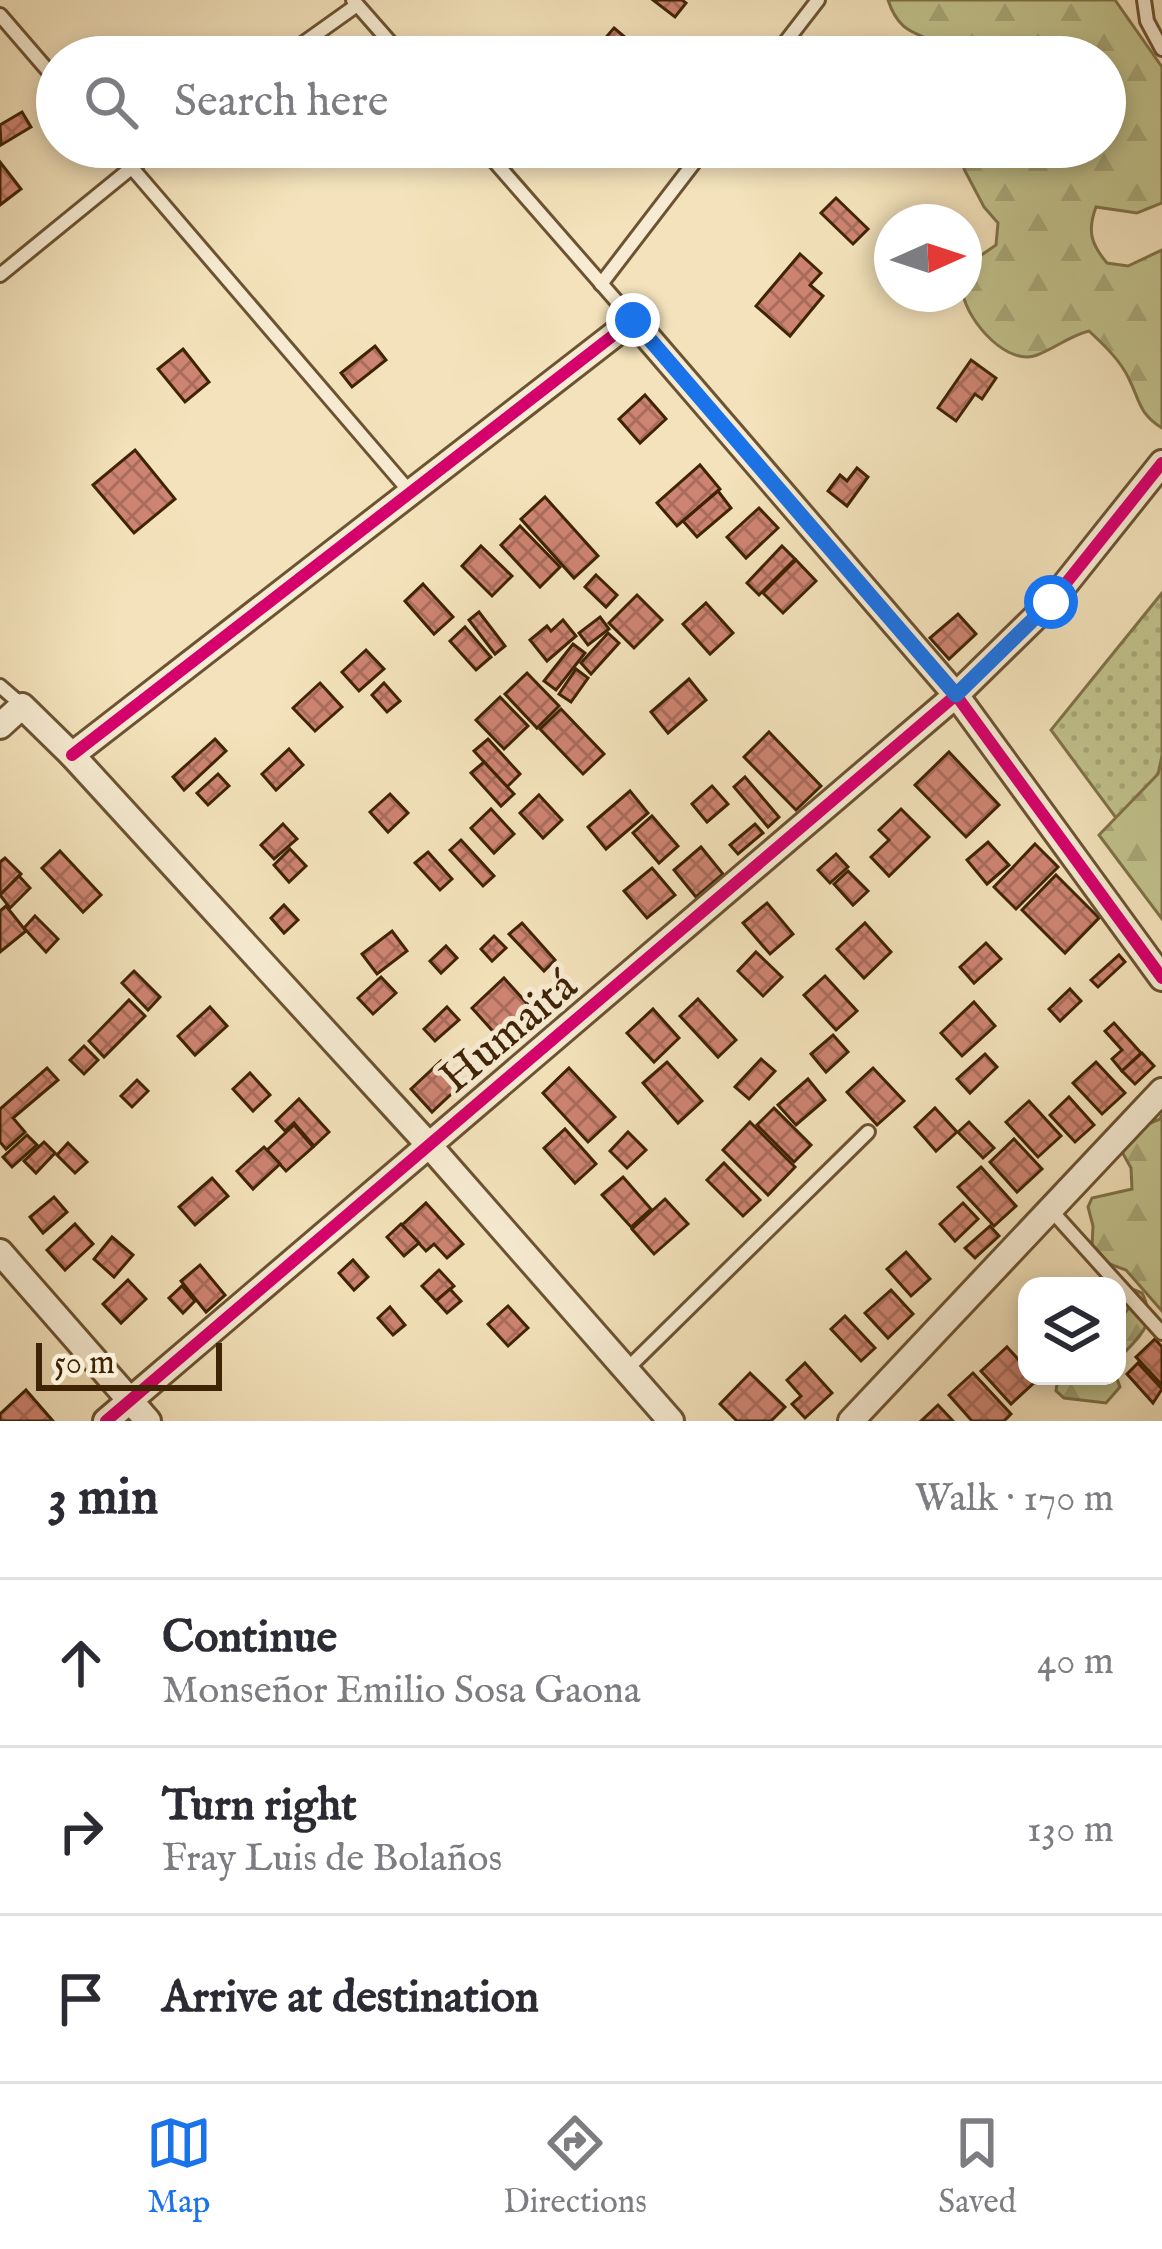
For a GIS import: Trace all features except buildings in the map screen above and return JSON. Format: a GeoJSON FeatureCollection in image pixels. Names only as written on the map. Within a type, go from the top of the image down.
{"type":"FeatureCollection","features":[{"type":"Feature","properties":{"kind":"street"},"geometry":{"type":"LineString","coordinates":[[72,755],[633,320],[956,695],[1162,978]]}},
{"type":"Feature","properties":{"kind":"street","name":"Humaitá"},"geometry":{"type":"LineString","coordinates":[[106,1421],[956,695],[1051,602],[1162,463]]}},
{"type":"Feature","properties":{"kind":"street"},"geometry":{"type":"LineString","coordinates":[[0,726],[22,706],[72,755],[428,1144],[671,1421]]}},
{"type":"Feature","properties":{"kind":"street"},"geometry":{"type":"LineString","coordinates":[[851,1421],[1162,1091]]}},
{"type":"Feature","properties":{"kind":"street"},"geometry":{"type":"LineString","coordinates":[[0,1252],[148,1421]]}},
{"type":"Feature","properties":{"kind":"lane"},"geometry":{"type":"LineString","coordinates":[[790,36],[818,0]]}},
{"type":"Feature","properties":{"kind":"lane"},"geometry":{"type":"LineString","coordinates":[[1144,0],[1162,50]]}},
{"type":"Feature","properties":{"kind":"lane"},"geometry":{"type":"LineString","coordinates":[[311,36],[356,2],[385,36]]}},
{"type":"Feature","properties":{"kind":"lane"},"geometry":{"type":"LineString","coordinates":[[0,15],[36,57]]}},
{"type":"Feature","properties":{"kind":"lane"},"geometry":{"type":"LineString","coordinates":[[0,274],[128,168]]}},
{"type":"Feature","properties":{"kind":"lane"},"geometry":{"type":"LineString","coordinates":[[132,168],[410,492]]}},
{"type":"Feature","properties":{"kind":"lane"},"geometry":{"type":"LineString","coordinates":[[500,168],[633,320]]}},
{"type":"Feature","properties":{"kind":"lane"},"geometry":{"type":"LineString","coordinates":[[601,284],[690,168]]}},
{"type":"Feature","properties":{"kind":"lane"},"geometry":{"type":"LineString","coordinates":[[0,686],[22,706]]}},
{"type":"Feature","properties":{"kind":"lane"},"geometry":{"type":"LineString","coordinates":[[626,1370],[868,1132]]}},
{"type":"Feature","properties":{"kind":"lane"},"geometry":{"type":"LineString","coordinates":[[1049,1208],[1162,1333]]}},
{"type":"Feature","properties":{"kind":"green space"},"geometry":{"type":"Polygon","coordinates":[[[888,0],[1115,0],[1162,67],[1162,203],[1137,213],[1096,207],[1091,230],[1107,263],[1128,266],[1162,250],[1162,428],[1144,412],[1121,366],[1089,331],[1026,357],[991,340],[970,312],[982,312],[982,255],[996,245],[998,223],[964,168],[1126,168],[1126,36],[922,36],[901,24],[888,0]]]}},
{"type":"Feature","properties":{"kind":"green space"},"geometry":{"type":"Polygon","coordinates":[[[1162,593],[1162,880],[1051,730],[1162,593]]]}},
{"type":"Feature","properties":{"kind":"green space"},"geometry":{"type":"Polygon","coordinates":[[[1162,756],[1162,919],[1099,835],[1158,774],[1162,756]]]}},
{"type":"Feature","properties":{"kind":"green space"},"geometry":{"type":"Polygon","coordinates":[[[1162,1114],[1162,1311],[1126,1270],[1104,1262],[1092,1247],[1088,1207],[1092,1198],[1132,1189],[1131,1168],[1121,1150],[1129,1132],[1162,1114]]]}},
{"type":"Feature","properties":{"kind":"green space"},"geometry":{"type":"Polygon","coordinates":[[[1132,1289],[1142,1293],[1147,1323],[1126,1351],[1126,1312],[1132,1289]]]}},
{"type":"Feature","properties":{"kind":"green space"},"geometry":{"type":"Polygon","coordinates":[[[1057,1385],[1120,1387],[1106,1403],[1064,1398],[1056,1391],[1057,1385]]]}},
{"type":"Feature","properties":{"kind":"cycle path"},"geometry":{"type":"LineString","coordinates":[[72,755],[633,320],[956,695],[1162,978]]}},
{"type":"Feature","properties":{"kind":"cycle path"},"geometry":{"type":"LineString","coordinates":[[106,1421],[956,695],[1051,602],[1162,463]]}},
{"type":"Feature","properties":{"kind":"route"},"geometry":{"type":"LineString","coordinates":[[633,320],[956,695],[1051,602]]}}]}
